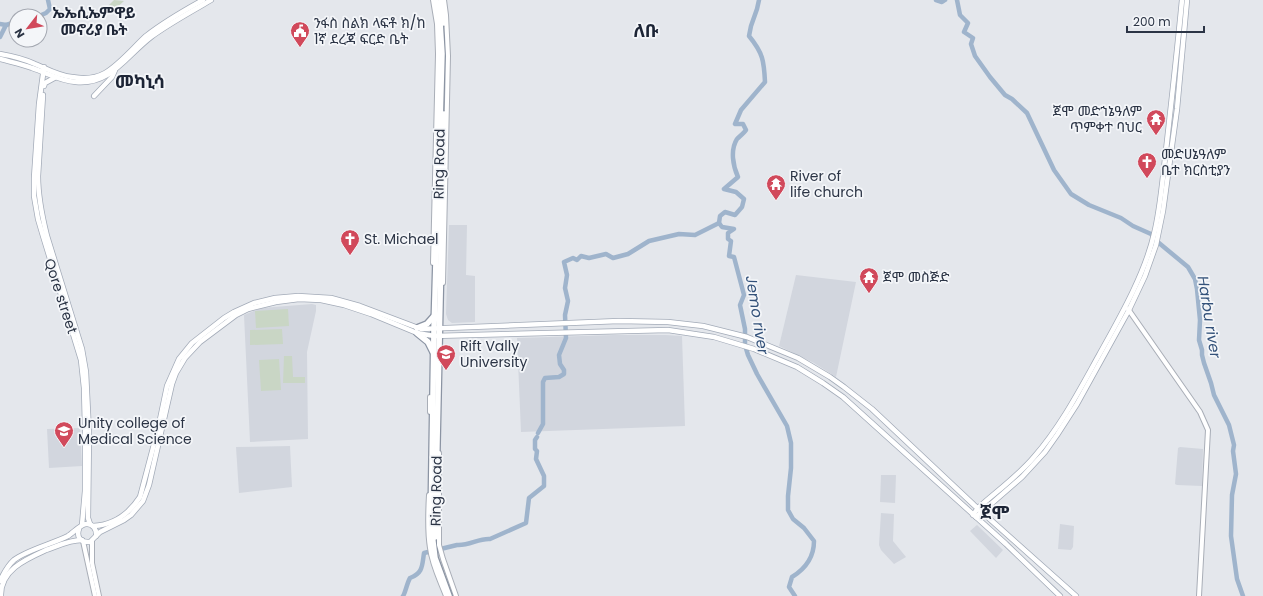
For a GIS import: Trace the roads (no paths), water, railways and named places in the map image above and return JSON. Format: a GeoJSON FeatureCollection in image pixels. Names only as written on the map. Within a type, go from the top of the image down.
{"type":"FeatureCollection","features":[{"type":"Feature","properties":{"kind":"highway","name":"Ring Road"},"geometry":{"type":"LineString","coordinates":[[436,0],[440,22],[442,54],[435,298],[437,329]]}},
{"type":"Feature","properties":{"kind":"highway","name":"Ring Road"},"geometry":{"type":"LineString","coordinates":[[437,329],[440,293],[445,47],[442,0]]}},
{"type":"Feature","properties":{"kind":"highway"},"geometry":{"type":"LineString","coordinates":[[434,354],[428,342],[417,331],[427,324],[435,315]]}},
{"type":"Feature","properties":{"kind":"highway"},"geometry":{"type":"LineString","coordinates":[[437,329],[437,336]]}},
{"type":"Feature","properties":{"kind":"highway","name":"Ring Road"},"geometry":{"type":"LineString","coordinates":[[436,377],[434,354],[437,336]]}},
{"type":"Feature","properties":{"kind":"highway","name":"Ring Road"},"geometry":{"type":"LineString","coordinates":[[437,336],[431,519],[437,558],[449,596]]}},
{"type":"Feature","properties":{"kind":"highway","name":"Ring Road"},"geometry":{"type":"LineString","coordinates":[[437,558],[453,596]]}},
{"type":"Feature","properties":{"kind":"main road"},"geometry":{"type":"LineString","coordinates":[[0,60],[37,70],[45,70],[80,78],[89,78],[105,73],[160,26],[203,0]]}},
{"type":"Feature","properties":{"kind":"main road"},"geometry":{"type":"LineString","coordinates":[[1,54],[28,61],[56,77],[70,82],[89,82],[103,78],[116,69],[149,38],[211,0]]}},
{"type":"Feature","properties":{"kind":"main road"},"geometry":{"type":"LineString","coordinates":[[975,516],[983,512],[1022,477],[1045,452],[1068,418],[1115,327],[1155,241],[1154,234],[1160,205],[1182,0]]}},
{"type":"Feature","properties":{"kind":"main road"},"geometry":{"type":"LineString","coordinates":[[975,516],[978,508],[1021,472],[1047,442],[1082,389],[1129,310],[1145,276],[1163,210],[1172,147],[1187,0]]}},
{"type":"Feature","properties":{"kind":"main road"},"geometry":{"type":"LineString","coordinates":[[94,96],[112,77],[116,69]]}},
{"type":"Feature","properties":{"kind":"main road"},"geometry":{"type":"LineString","coordinates":[[37,70],[41,74],[43,84],[56,77]]}},
{"type":"Feature","properties":{"kind":"main road","name":"Qore street"},"geometry":{"type":"LineString","coordinates":[[45,70],[35,155],[34,196],[38,219],[81,360],[84,388],[85,491],[80,527]]}},
{"type":"Feature","properties":{"kind":"main road","name":"Qore street"},"geometry":{"type":"LineString","coordinates":[[43,84],[38,188],[47,236],[82,349],[86,372],[89,432],[88,518],[92,525]]}},
{"type":"Feature","properties":{"kind":"main road"},"geometry":{"type":"LineString","coordinates":[[0,580],[6,568],[14,560],[24,554],[60,540],[86,524],[106,524],[118,519],[134,506],[140,497],[156,437],[167,386],[180,359],[192,343],[224,318],[254,303],[275,298],[298,296],[330,300],[417,331],[437,336],[668,330],[714,337],[754,349],[797,367],[843,397],[975,516],[1060,596]]}},
{"type":"Feature","properties":{"kind":"main road"},"geometry":{"type":"LineString","coordinates":[[1,596],[3,584],[9,573],[24,560],[67,542],[90,542],[108,528],[124,520],[138,508],[149,485],[172,384],[182,363],[194,347],[223,324],[248,309],[276,302],[299,299],[330,300]]}},
{"type":"Feature","properties":{"kind":"main road"},"geometry":{"type":"LineString","coordinates":[[417,331],[619,321],[668,322],[703,326],[747,337],[801,359],[830,377],[859,398],[1076,596]]}},
{"type":"Feature","properties":{"kind":"main road"},"geometry":{"type":"LineString","coordinates":[[797,367],[801,359]]}},
{"type":"Feature","properties":{"kind":"main road"},"geometry":{"type":"LineString","coordinates":[[971,501],[977,504],[985,502]]}},
{"type":"Feature","properties":{"kind":"main road"},"geometry":{"type":"LineString","coordinates":[[987,508],[990,518]]}},
{"type":"Feature","properties":{"kind":"main road"},"geometry":{"type":"LineString","coordinates":[[92,525],[96,530],[96,536]]}},
{"type":"Feature","properties":{"kind":"main road"},"geometry":{"type":"LineString","coordinates":[[80,527],[78,535],[82,541]]}},
{"type":"Feature","properties":{"kind":"street"},"geometry":{"type":"LineString","coordinates":[[433,0],[437,24],[438,51],[433,271],[435,298]]}},
{"type":"Feature","properties":{"kind":"street"},"geometry":{"type":"LineString","coordinates":[[1124,306],[1129,310],[1200,412],[1208,430],[1199,596]]}},
{"type":"Feature","properties":{"kind":"street"},"geometry":{"type":"LineString","coordinates":[[92,540],[92,563],[99,596]]}},
{"type":"Feature","properties":{"kind":"street"},"geometry":{"type":"LineString","coordinates":[[82,541],[95,596]]}},
{"type":"Feature","properties":{"kind":"street"},"geometry":{"type":"LineString","coordinates":[[437,558],[446,596]]}},
{"type":"Feature","properties":{"kind":"street"},"geometry":{"type":"LineString","coordinates":[[437,558],[456,596]]}},
{"type":"Feature","properties":{"kind":"waterway"},"geometry":{"type":"LineString","coordinates":[[48,0],[50,9],[48,11]]}},
{"type":"Feature","properties":{"kind":"waterway","name":"Jemo river"},"geometry":{"type":"LineString","coordinates":[[759,0],[749,36],[760,52],[764,68],[765,82],[741,110],[735,124],[743,124],[746,130],[737,139],[733,153],[738,177],[724,189],[736,192],[744,199],[742,207],[735,215],[725,212],[720,216],[719,223],[722,227],[734,229],[728,233],[728,239],[731,241],[729,256],[734,257],[744,295],[740,305],[745,329],[745,345],[748,355],[757,374],[787,426],[791,443],[788,510],[793,519],[804,528],[814,541],[814,547],[808,562],[792,577],[789,587],[795,596]]}},
{"type":"Feature","properties":{"kind":"waterway","name":"Harbu river"},"geometry":{"type":"LineString","coordinates":[[936,0],[942,2],[945,0]]}},
{"type":"Feature","properties":{"kind":"waterway","name":"Harbu river"},"geometry":{"type":"LineString","coordinates":[[957,0],[960,15],[968,23],[964,32],[973,38],[971,44],[975,56],[1005,95],[1012,99],[1027,113],[1054,170],[1071,194],[1089,205],[1121,218],[1133,226],[1151,234],[1159,243],[1188,267],[1195,279],[1200,320],[1199,340],[1202,355],[1214,395],[1229,425],[1234,445],[1233,451],[1236,474],[1232,495],[1231,536],[1237,579],[1243,596]]}},
{"type":"Feature","properties":{"kind":"waterway"},"geometry":{"type":"LineString","coordinates":[[0,24],[8,24]]}},
{"type":"Feature","properties":{"kind":"waterway"},"geometry":{"type":"LineString","coordinates":[[0,37],[6,25]]}},
{"type":"Feature","properties":{"kind":"waterway"},"geometry":{"type":"LineString","coordinates":[[538,433],[543,424],[543,382],[545,378],[559,377],[564,374],[564,370],[560,364],[559,355],[566,338],[565,315],[568,301],[565,288],[567,275],[564,262],[573,258],[577,260],[581,256],[589,258],[606,254],[613,258],[628,254],[649,241],[679,234],[695,235],[719,223]]}},
{"type":"Feature","properties":{"kind":"waterway"},"geometry":{"type":"LineString","coordinates":[[403,596],[410,578],[420,571],[424,553],[490,539],[526,523],[529,498],[544,486],[544,476],[536,459],[537,451],[535,449],[535,440],[537,437]]}},
{"type":"Feature","properties":{"kind":"place","name":"ንፋስ ስልክ ላፍቶ ክ/ከ 1ኛ ደረጃ ፍርድ ቤት"},"geometry":{"type":"Point","coordinates":[300,48]}},
{"type":"Feature","properties":{"kind":"place","name":"ጀሞ መድኀኔዓለም ጥምቀተ ባህር"},"geometry":{"type":"Point","coordinates":[1156,136]}},
{"type":"Feature","properties":{"kind":"place","name":"መድሀኔዓለም ቤተ ክርስቲያን"},"geometry":{"type":"Point","coordinates":[1147,179]}},
{"type":"Feature","properties":{"kind":"place","name":"River of life church"},"geometry":{"type":"Point","coordinates":[776,201]}},
{"type":"Feature","properties":{"kind":"place","name":"St. Michael"},"geometry":{"type":"Point","coordinates":[350,256]}},
{"type":"Feature","properties":{"kind":"place","name":"ጀሞ መስጅድ"},"geometry":{"type":"Point","coordinates":[869,294]}},
{"type":"Feature","properties":{"kind":"place","name":"Rift Vally University"},"geometry":{"type":"Point","coordinates":[446,371]}},
{"type":"Feature","properties":{"kind":"place","name":"Unity college of Medical Science"},"geometry":{"type":"Point","coordinates":[64,448]}},
{"type":"Feature","properties":{"kind":"district","name":"ኤኤሲኤምዋይ መኖሪያ ቤት"},"geometry":{"type":"Point","coordinates":[94,22]}},
{"type":"Feature","properties":{"kind":"district","name":"ለቡ"},"geometry":{"type":"Point","coordinates":[646,31]}},
{"type":"Feature","properties":{"kind":"district","name":"መካኒሳ"},"geometry":{"type":"Point","coordinates":[140,82]}},
{"type":"Feature","properties":{"kind":"district","name":"ጀሞ"},"geometry":{"type":"Point","coordinates":[995,513]}}]}
